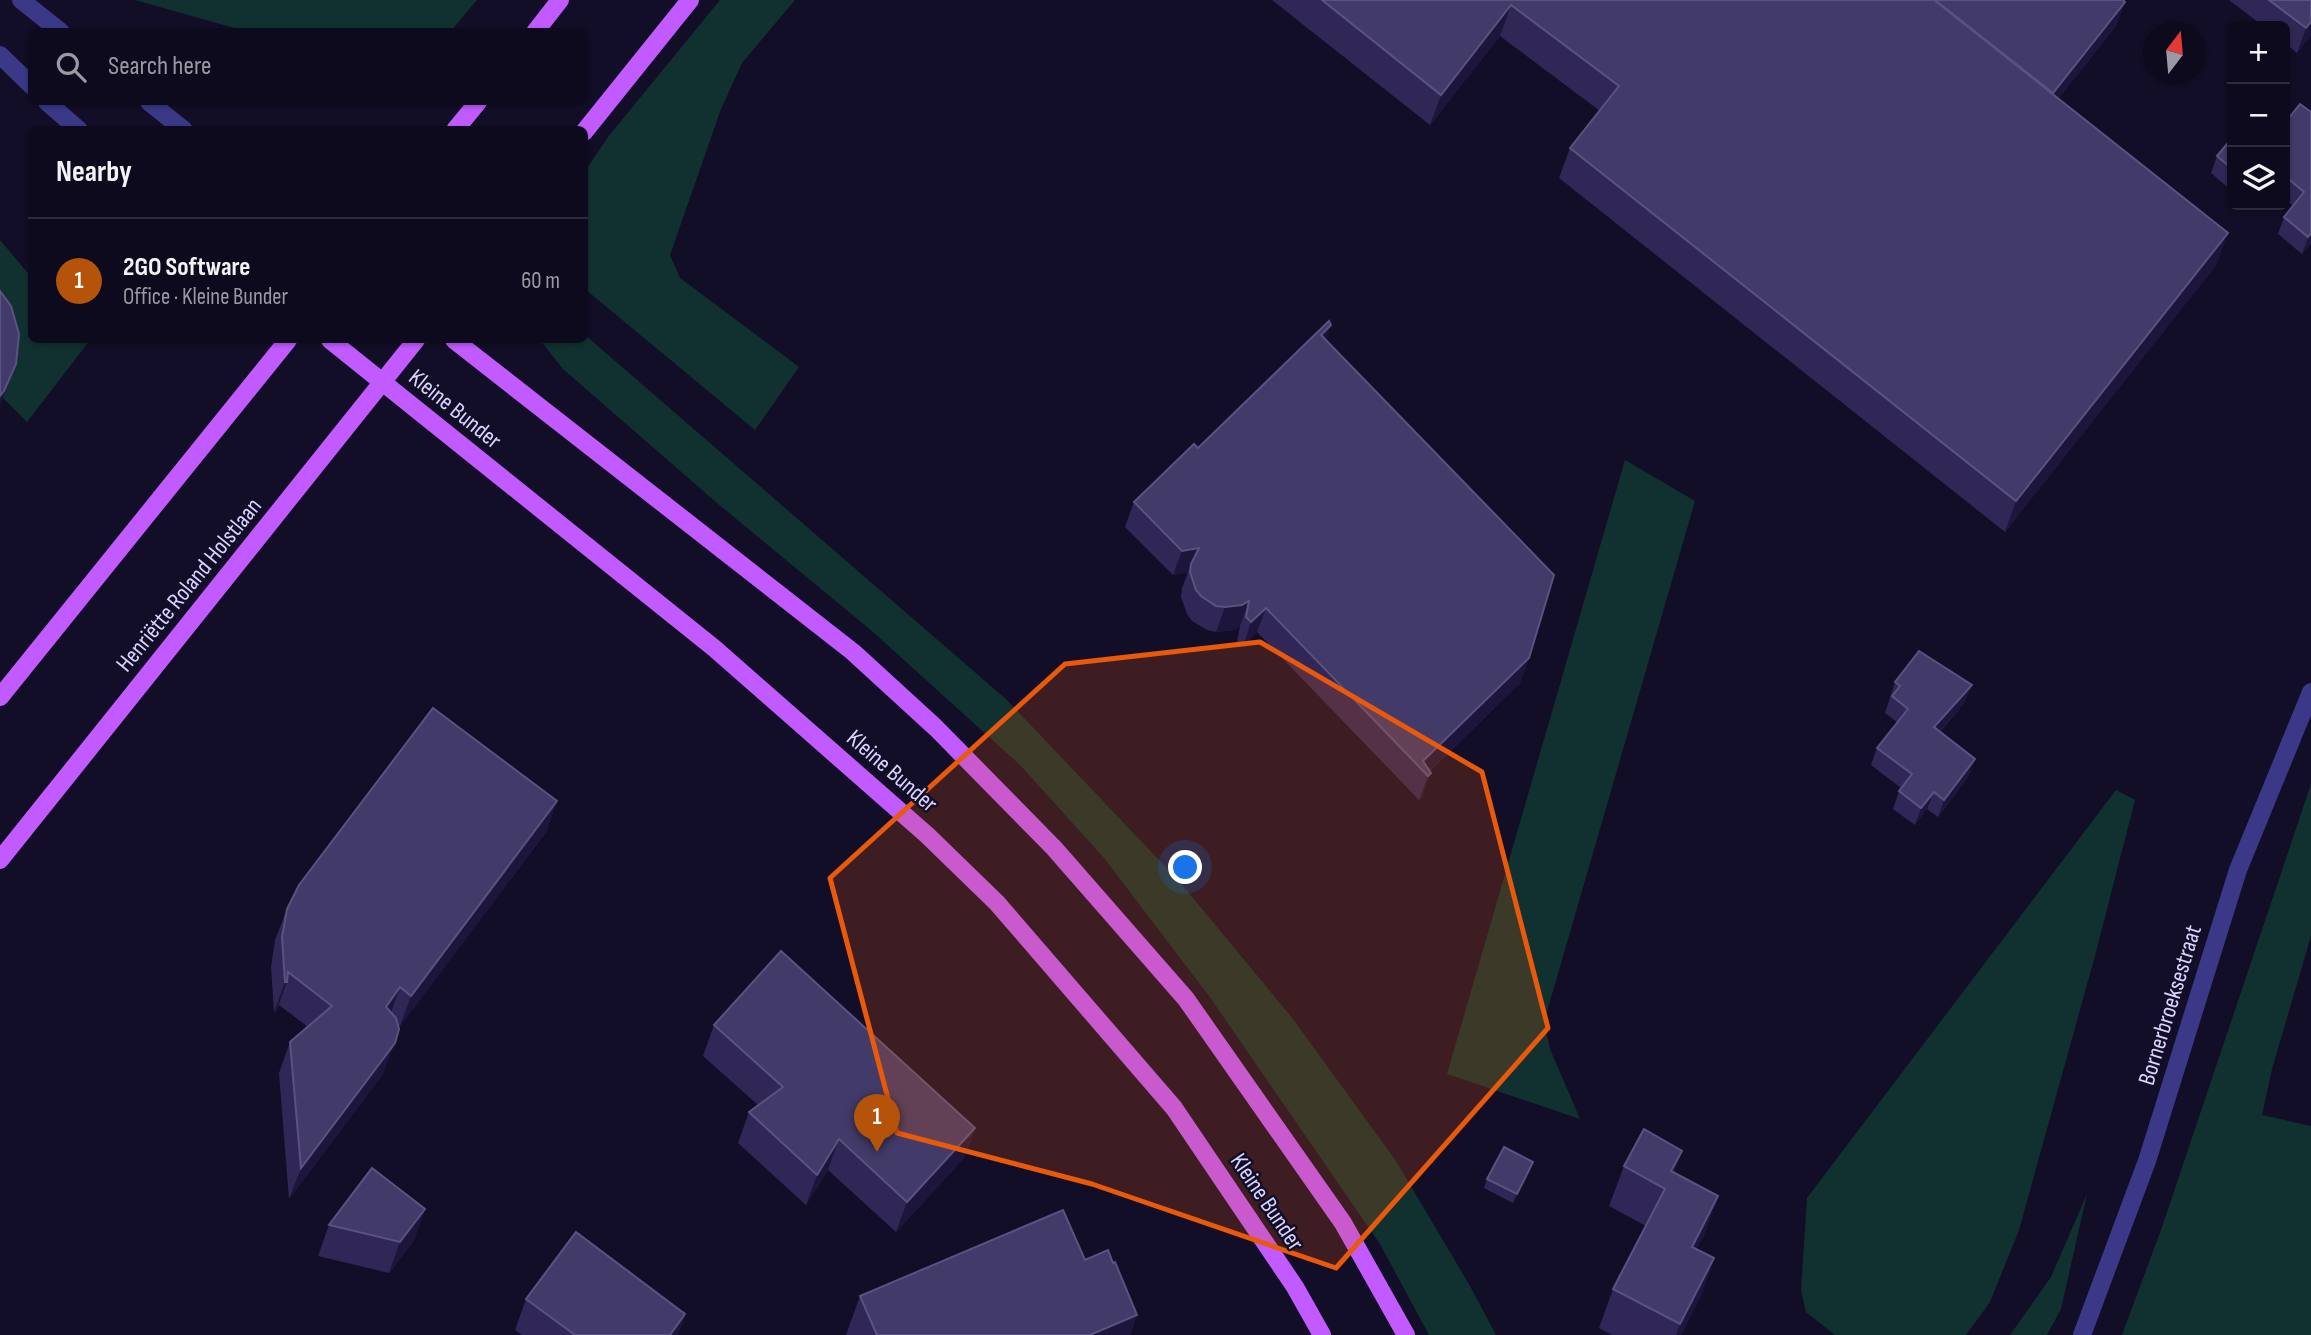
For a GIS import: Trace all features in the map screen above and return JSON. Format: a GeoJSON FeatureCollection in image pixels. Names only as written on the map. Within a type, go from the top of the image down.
{"type":"FeatureCollection","features":[{"type":"Feature","properties":{"kind":"main road"},"geometry":{"type":"LineString","coordinates":[[538,28],[560,0]]}},
{"type":"Feature","properties":{"kind":"main road"},"geometry":{"type":"LineString","coordinates":[[588,127],[690,0]]}},
{"type":"Feature","properties":{"kind":"main road"},"geometry":{"type":"LineString","coordinates":[[459,126],[476,105]]}},
{"type":"Feature","properties":{"kind":"main road"},"geometry":{"type":"LineString","coordinates":[[0,697],[286,343]]}},
{"type":"Feature","properties":{"kind":"main road","name":"Kleine Bunder"},"geometry":{"type":"LineString","coordinates":[[334,343],[714,648],[927,835],[997,903],[1174,1108],[1295,1287],[1322,1335]]}},
{"type":"Feature","properties":{"kind":"main road","name":"Henriëtte Roland Holstlaan"},"geometry":{"type":"LineString","coordinates":[[0,859],[414,343]]}},
{"type":"Feature","properties":{"kind":"main road","name":"Kleine Bunder"},"geometry":{"type":"LineString","coordinates":[[458,343],[853,652],[936,728],[1054,848],[1186,999],[1343,1223],[1406,1335]]}},
{"type":"Feature","properties":{"kind":"street"},"geometry":{"type":"LineString","coordinates":[[21,0],[56,28]]}},
{"type":"Feature","properties":{"kind":"street"},"geometry":{"type":"LineString","coordinates":[[0,55],[28,82]]}},
{"type":"Feature","properties":{"kind":"street"},"geometry":{"type":"LineString","coordinates":[[50,105],[74,126]]}},
{"type":"Feature","properties":{"kind":"street"},"geometry":{"type":"LineString","coordinates":[[153,105],[179,126]]}},
{"type":"Feature","properties":{"kind":"street","name":"Bornerbroeksestraat"},"geometry":{"type":"LineString","coordinates":[[2082,1335],[2147,1161],[2238,870],[2311,692]]}},
{"type":"Feature","properties":{"kind":"highlighted area"},"geometry":{"type":"Polygon","coordinates":[[[1260,642],[1482,772],[1548,1028],[1336,1268],[1092,1184],[897,1133],[830,878],[1065,664],[1260,642]]]}},
{"type":"Feature","properties":{"kind":"green space"},"geometry":{"type":"Polygon","coordinates":[[[135,0],[477,0],[454,28],[234,28],[135,0]]]}},
{"type":"Feature","properties":{"kind":"green space"},"geometry":{"type":"Polygon","coordinates":[[[720,0],[795,0],[742,63],[721,109],[670,255],[680,278],[799,367],[755,430],[588,291],[588,167],[608,137],[720,0]]]}},
{"type":"Feature","properties":{"kind":"green space"},"geometry":{"type":"Polygon","coordinates":[[[0,240],[28,273],[28,343],[88,343],[27,422],[0,395],[0,240]]]}},
{"type":"Feature","properties":{"kind":"green space"},"geometry":{"type":"Polygon","coordinates":[[[588,338],[1007,700],[1179,881],[1293,1019],[1396,1161],[1496,1335],[1429,1335],[1380,1244],[1209,996],[1104,858],[1021,766],[872,631],[717,503],[563,369],[542,343],[588,343],[588,338]]]}},
{"type":"Feature","properties":{"kind":"green space"},"geometry":{"type":"Polygon","coordinates":[[[1625,460],[1695,501],[1544,1022],[1550,1049],[1580,1119],[1447,1074],[1625,460]]]}},
{"type":"Feature","properties":{"kind":"green space"},"geometry":{"type":"Polygon","coordinates":[[[2311,784],[2311,936],[2272,1069],[2262,1115],[2311,1126],[2311,1335],[2122,1335],[2161,1230],[2311,784]]]}},
{"type":"Feature","properties":{"kind":"green space"},"geometry":{"type":"Polygon","coordinates":[[[2116,790],[2135,800],[2019,1230],[1990,1302],[1966,1335],[1835,1335],[1806,1312],[1801,1290],[1807,1198],[2116,790]]]}},
{"type":"Feature","properties":{"kind":"green space"},"geometry":{"type":"Polygon","coordinates":[[[2087,1194],[2061,1309],[2047,1335],[2010,1335],[2051,1277],[2087,1194]]]}},
{"type":"Feature","properties":{"kind":"building"},"geometry":{"type":"Polygon","coordinates":[[[1322,0],[1934,0],[2228,233],[2016,501],[1570,148],[1619,86],[1511,5],[1441,95],[1322,0]]]}},
{"type":"Feature","properties":{"kind":"building"},"geometry":{"type":"Polygon","coordinates":[[[1935,0],[2123,0],[2125,2],[2053,93],[1935,0]]]}},
{"type":"Feature","properties":{"kind":"building"},"geometry":{"type":"Polygon","coordinates":[[[2269,0],[2311,0],[2311,22],[2306,28],[2269,0]]]}},
{"type":"Feature","properties":{"kind":"building"},"geometry":{"type":"Polygon","coordinates":[[[2300,104],[2311,112],[2311,233],[2308,237],[2284,217],[2304,192],[2290,180],[2290,117],[2300,104]]]}},
{"type":"Feature","properties":{"kind":"building"},"geometry":{"type":"Polygon","coordinates":[[[2227,144],[2227,165],[2217,156],[2227,144]]]}},
{"type":"Feature","properties":{"kind":"building"},"geometry":{"type":"Polygon","coordinates":[[[0,291],[11,306],[19,334],[16,364],[0,396],[0,291]]]}},
{"type":"Feature","properties":{"kind":"building"},"geometry":{"type":"Polygon","coordinates":[[[1329,321],[1331,325],[1321,335],[1554,575],[1529,658],[1423,761],[1431,773],[1428,776],[1266,608],[1251,622],[1246,617],[1249,601],[1242,605],[1225,607],[1216,606],[1201,596],[1190,572],[1199,548],[1182,551],[1134,502],[1194,444],[1198,448],[1329,321]]]}},
{"type":"Feature","properties":{"kind":"building"},"geometry":{"type":"Polygon","coordinates":[[[1919,651],[1972,685],[1934,727],[1975,759],[1944,800],[1934,792],[1921,808],[1899,791],[1912,774],[1877,748],[1908,709],[1892,696],[1900,686],[1895,682],[1919,651]]]}},
{"type":"Feature","properties":{"kind":"building"},"geometry":{"type":"Polygon","coordinates":[[[433,708],[557,801],[411,996],[400,987],[386,1007],[396,1018],[399,1029],[395,1043],[301,1168],[290,1042],[332,1006],[288,972],[285,982],[282,937],[287,909],[299,885],[433,708]]]}},
{"type":"Feature","properties":{"kind":"building"},"geometry":{"type":"Polygon","coordinates":[[[781,951],[975,1128],[907,1202],[839,1139],[817,1175],[749,1112],[783,1087],[714,1025],[781,951]]]}},
{"type":"Feature","properties":{"kind":"building"},"geometry":{"type":"Polygon","coordinates":[[[1644,1129],[1682,1151],[1671,1171],[1718,1196],[1692,1247],[1714,1258],[1680,1324],[1613,1289],[1665,1189],[1624,1166],[1644,1129]]]}},
{"type":"Feature","properties":{"kind":"building"},"geometry":{"type":"Polygon","coordinates":[[[1504,1147],[1533,1162],[1517,1194],[1487,1179],[1504,1147]]]}},
{"type":"Feature","properties":{"kind":"building"},"geometry":{"type":"Polygon","coordinates":[[[372,1168],[425,1209],[400,1242],[329,1225],[372,1168]]]}},
{"type":"Feature","properties":{"kind":"building"},"geometry":{"type":"Polygon","coordinates":[[[1063,1210],[1085,1260],[1108,1250],[1137,1315],[1090,1335],[877,1335],[860,1296],[1063,1210]]]}},
{"type":"Feature","properties":{"kind":"building"},"geometry":{"type":"Polygon","coordinates":[[[576,1232],[685,1314],[670,1335],[575,1335],[526,1299],[576,1232]]]}},
{"type":"Feature","properties":{"kind":"place","name":"2GO Software"},"geometry":{"type":"Point","coordinates":[877,1152]}}]}
